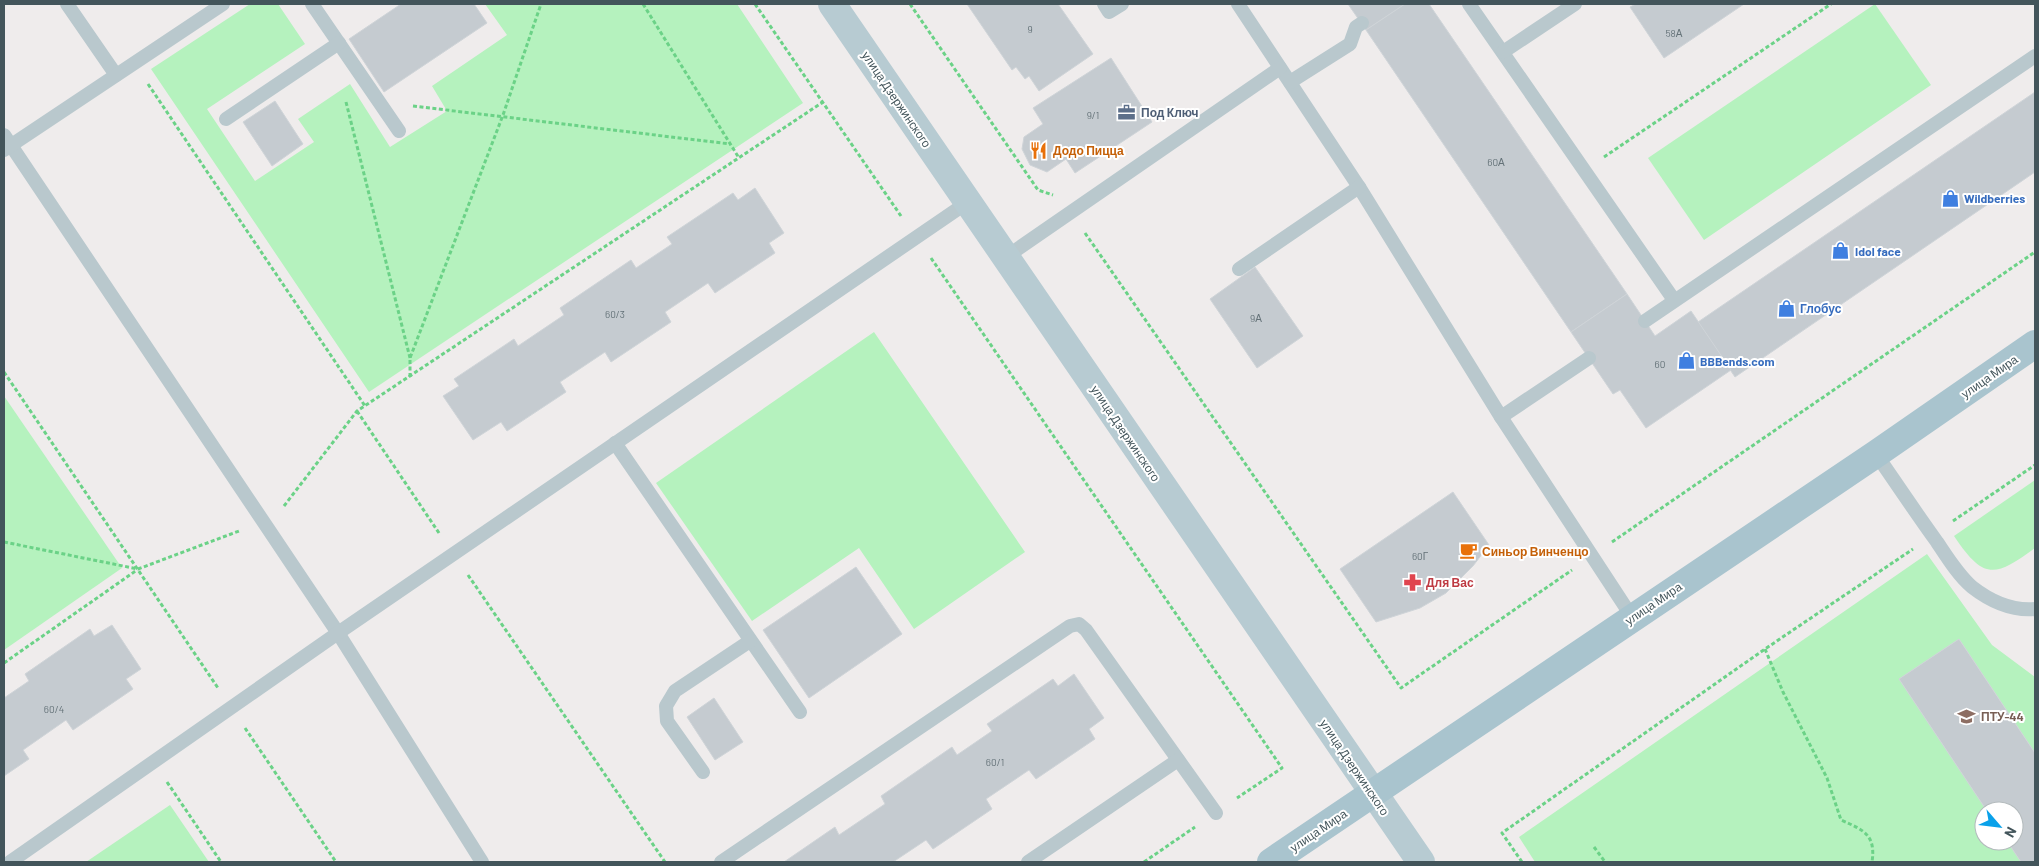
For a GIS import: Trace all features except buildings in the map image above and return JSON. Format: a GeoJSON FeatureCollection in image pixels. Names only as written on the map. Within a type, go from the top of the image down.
{"type":"FeatureCollection","features":[{"type":"Feature","properties":{"kind":"main road","name":"улица Мира"},"geometry":{"type":"LineString","coordinates":[[1271,862],[1876,454],[2035,344]]}},
{"type":"Feature","properties":{"kind":"street","name":"улица Дзержинского"},"geometry":{"type":"LineString","coordinates":[[832,4],[1421,862]]}},
{"type":"Feature","properties":{"kind":"lane"},"geometry":{"type":"LineString","coordinates":[[67,4],[116,76]]}},
{"type":"Feature","properties":{"kind":"lane"},"geometry":{"type":"LineString","coordinates":[[223,4],[116,76],[6,144],[338,633],[482,862]]}},
{"type":"Feature","properties":{"kind":"lane"},"geometry":{"type":"LineString","coordinates":[[312,4],[400,131]]}},
{"type":"Feature","properties":{"kind":"lane"},"geometry":{"type":"LineString","coordinates":[[1104,4],[1109,12],[1122,4]]}},
{"type":"Feature","properties":{"kind":"lane"},"geometry":{"type":"LineString","coordinates":[[1238,4],[1359,187],[1501,417],[1632,617]]}},
{"type":"Feature","properties":{"kind":"lane"},"geometry":{"type":"LineString","coordinates":[[1469,4],[1674,300]]}},
{"type":"Feature","properties":{"kind":"lane"},"geometry":{"type":"LineString","coordinates":[[1503,52],[1575,4]]}},
{"type":"Feature","properties":{"kind":"lane"},"geometry":{"type":"LineString","coordinates":[[1290,82],[1350,44],[1356,27],[1362,23]]}},
{"type":"Feature","properties":{"kind":"lane"},"geometry":{"type":"LineString","coordinates":[[226,119],[339,43]]}},
{"type":"Feature","properties":{"kind":"lane"},"geometry":{"type":"LineString","coordinates":[[1645,321],[2035,56]]}},
{"type":"Feature","properties":{"kind":"lane"},"geometry":{"type":"LineString","coordinates":[[1006,257],[1280,68]]}},
{"type":"Feature","properties":{"kind":"lane"},"geometry":{"type":"LineString","coordinates":[[1240,269],[1359,187]]}},
{"type":"Feature","properties":{"kind":"lane"},"geometry":{"type":"LineString","coordinates":[[10,862],[338,633],[968,202]]}},
{"type":"Feature","properties":{"kind":"lane"},"geometry":{"type":"LineString","coordinates":[[1501,417],[1589,358]]}},
{"type":"Feature","properties":{"kind":"lane"},"geometry":{"type":"LineString","coordinates":[[615,443],[800,712]]}},
{"type":"Feature","properties":{"kind":"lane"},"geometry":{"type":"LineString","coordinates":[[1876,454],[1955,568],[1971,586],[2010,607],[2025,610],[2035,609]]}},
{"type":"Feature","properties":{"kind":"lane"},"geometry":{"type":"LineString","coordinates":[[721,862],[1070,626],[1079,624],[1086,630],[1216,813]]}},
{"type":"Feature","properties":{"kind":"lane"},"geometry":{"type":"LineString","coordinates":[[703,772],[667,721],[666,706],[675,691],[750,641]]}},
{"type":"Feature","properties":{"kind":"lane"},"geometry":{"type":"LineString","coordinates":[[1028,862],[1178,760]]}},
{"type":"Feature","properties":{"kind":"path"},"geometry":{"type":"LineString","coordinates":[[410,358],[503,115],[541,4]]}},
{"type":"Feature","properties":{"kind":"path"},"geometry":{"type":"LineString","coordinates":[[642,4],[740,158]]}},
{"type":"Feature","properties":{"kind":"path"},"geometry":{"type":"LineString","coordinates":[[755,4],[1282,768]]}},
{"type":"Feature","properties":{"kind":"path"},"geometry":{"type":"LineString","coordinates":[[910,4],[1038,190],[1060,197],[1071,212],[1402,688],[2035,252]]}},
{"type":"Feature","properties":{"kind":"path"},"geometry":{"type":"LineString","coordinates":[[1584,170],[1831,4]]}},
{"type":"Feature","properties":{"kind":"path"},"geometry":{"type":"LineString","coordinates":[[134,63],[365,406]]}},
{"type":"Feature","properties":{"kind":"path"},"geometry":{"type":"LineString","coordinates":[[344,94],[410,358],[410,377]]}},
{"type":"Feature","properties":{"kind":"path"},"geometry":{"type":"LineString","coordinates":[[4,662],[138,569],[228,536],[286,505],[351,416],[357,411],[823,102]]}},
{"type":"Feature","properties":{"kind":"path"},"geometry":{"type":"LineString","coordinates":[[380,103],[503,115],[730,144]]}},
{"type":"Feature","properties":{"kind":"path"},"geometry":{"type":"LineString","coordinates":[[4,372],[336,862]]}},
{"type":"Feature","properties":{"kind":"path"},"geometry":{"type":"LineString","coordinates":[[357,411],[665,862]]}},
{"type":"Feature","properties":{"kind":"path"},"geometry":{"type":"LineString","coordinates":[[1522,862],[1502,833],[1766,648],[2035,466]]}},
{"type":"Feature","properties":{"kind":"path"},"geometry":{"type":"LineString","coordinates":[[4,542],[138,569]]}},
{"type":"Feature","properties":{"kind":"path"},"geometry":{"type":"LineString","coordinates":[[1766,648],[1783,692],[1827,778],[1841,820],[1857,827],[1870,836],[1874,851],[1872,862]]}},
{"type":"Feature","properties":{"kind":"path"},"geometry":{"type":"LineString","coordinates":[[154,763],[221,862]]}},
{"type":"Feature","properties":{"kind":"path"},"geometry":{"type":"LineString","coordinates":[[1594,847],[1605,862]]}},
{"type":"Feature","properties":{"kind":"green space"},"geometry":{"type":"Polygon","coordinates":[[[250,4],[278,4],[305,44],[207,109],[255,181],[314,142],[298,119],[350,84],[390,147],[447,111],[432,86],[507,35],[485,4],[737,4],[803,103],[369,392],[151,69],[250,4]]]}},
{"type":"Feature","properties":{"kind":"green space"},"geometry":{"type":"Polygon","coordinates":[[[1875,4],[1931,85],[1704,240],[1648,158],[1875,4]]]}},
{"type":"Feature","properties":{"kind":"green space"},"geometry":{"type":"Polygon","coordinates":[[[874,332],[1025,552],[914,629],[859,548],[752,621],[656,483],[874,332]]]}},
{"type":"Feature","properties":{"kind":"green space"},"geometry":{"type":"Polygon","coordinates":[[[4,396],[122,568],[4,650],[4,396]]]}},
{"type":"Feature","properties":{"kind":"green space"},"geometry":{"type":"Polygon","coordinates":[[[2035,480],[2035,548],[2010,565],[2000,569],[1991,570],[1982,567],[1964,551],[1954,536],[2035,480]]]}},
{"type":"Feature","properties":{"kind":"green space"},"geometry":{"type":"Polygon","coordinates":[[[1927,554],[1992,645],[2035,677],[2035,753],[1959,639],[1899,679],[1980,801],[1974,801],[1974,851],[2014,851],[2021,862],[1535,862],[1519,837],[1927,554]]]}},
{"type":"Feature","properties":{"kind":"green space"},"geometry":{"type":"Polygon","coordinates":[[[170,805],[209,862],[86,862],[170,805]]]}},
{"type":"Feature","properties":{"kind":"place","name":"Под Ключ"},"geometry":{"type":"Point","coordinates":[1127,112]}},
{"type":"Feature","properties":{"kind":"place","name":"Додо Пицца"},"geometry":{"type":"Point","coordinates":[1039,150]}},
{"type":"Feature","properties":{"kind":"place","name":"Wildberries"},"geometry":{"type":"Point","coordinates":[1950,198]}},
{"type":"Feature","properties":{"kind":"place","name":"Idol face"},"geometry":{"type":"Point","coordinates":[1841,251]}},
{"type":"Feature","properties":{"kind":"place","name":"Глобус"},"geometry":{"type":"Point","coordinates":[1786,308]}},
{"type":"Feature","properties":{"kind":"place","name":"BBBends.com"},"geometry":{"type":"Point","coordinates":[1686,361]}},
{"type":"Feature","properties":{"kind":"place","name":"Синьор Винченцо"},"geometry":{"type":"Point","coordinates":[1468,551]}},
{"type":"Feature","properties":{"kind":"place","name":"Для Вас"},"geometry":{"type":"Point","coordinates":[1412,582]}},
{"type":"Feature","properties":{"kind":"place","name":"ПТУ-44"},"geometry":{"type":"Point","coordinates":[1967,716]}}]}
